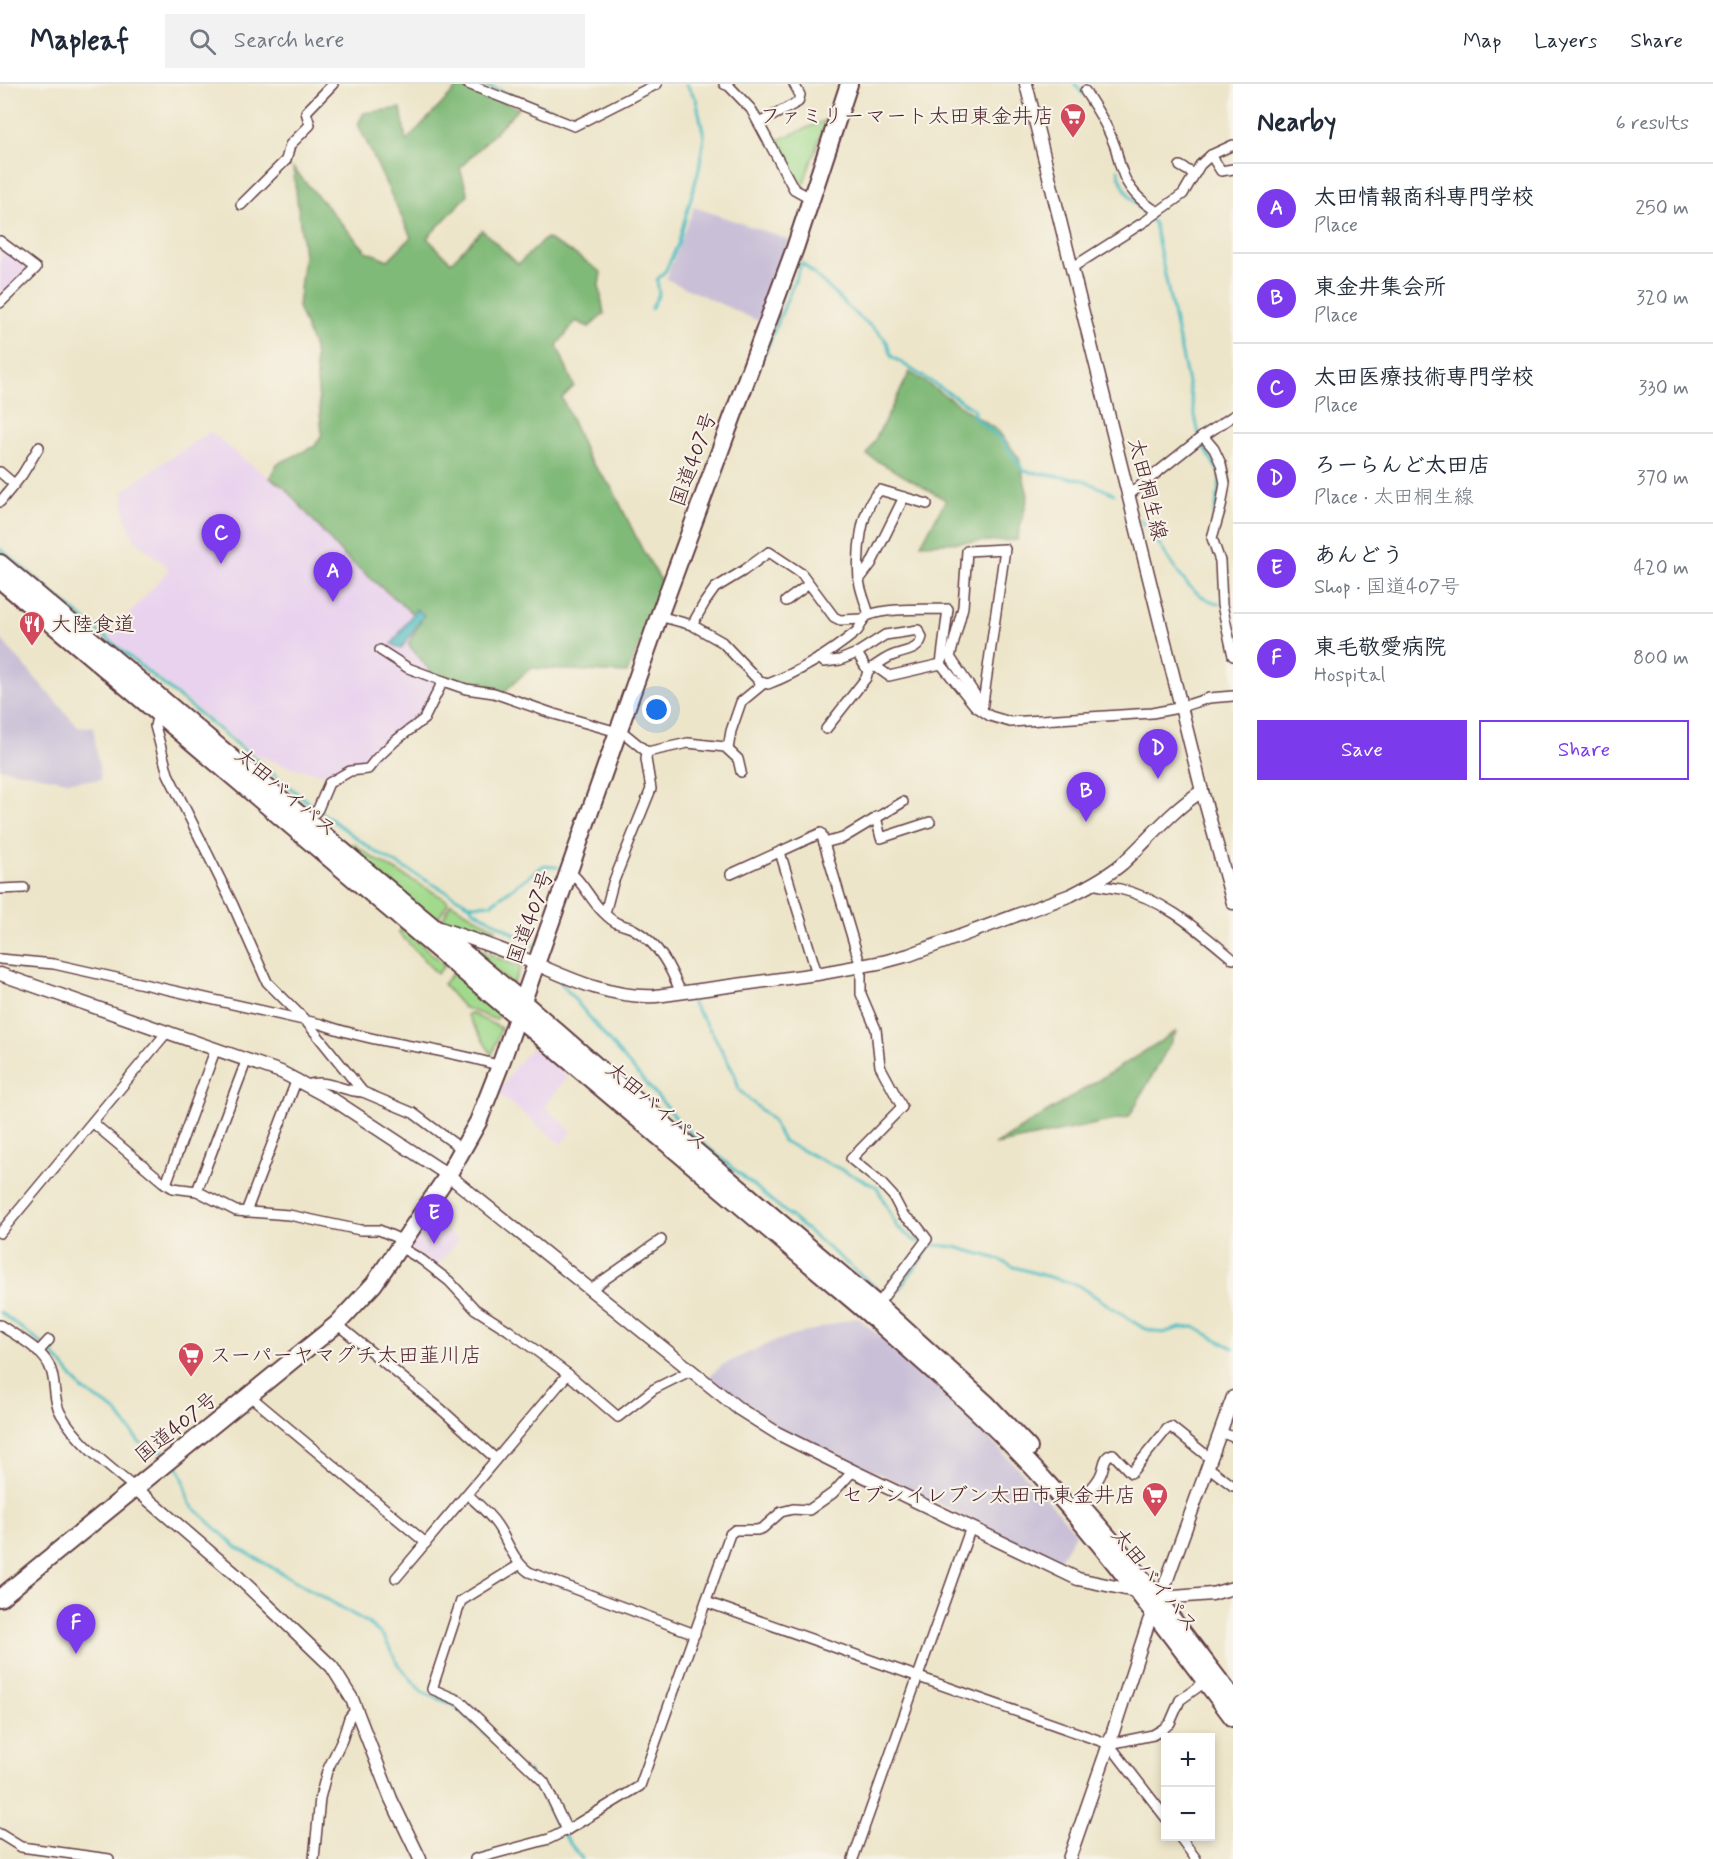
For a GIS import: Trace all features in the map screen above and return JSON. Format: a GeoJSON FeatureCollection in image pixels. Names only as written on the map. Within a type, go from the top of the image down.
{"type":"FeatureCollection","features":[{"type":"Feature","properties":{"kind":"highway","name":"国道407号"},"geometry":{"type":"LineString","coordinates":[[0,1598],[337,1324],[374,1284],[464,1150],[478,1122],[537,965],[659,616],[812,199],[849,84]]}},
{"type":"Feature","properties":{"kind":"highway","name":"太田バイパス"},"geometry":{"type":"LineString","coordinates":[[0,563],[430,926],[520,1010],[948,1383],[1049,1485],[1136,1591],[1157,1601],[1205,1682],[1233,1718]]}},
{"type":"Feature","properties":{"kind":"highway","name":"太田バイパス"},"geometry":{"type":"LineString","coordinates":[[0,580],[520,1010],[639,1103],[879,1306],[987,1404],[1079,1502],[1122,1553],[1233,1698]]}},
{"type":"Feature","properties":{"kind":"street"},"geometry":{"type":"LineString","coordinates":[[241,205],[286,160],[290,145],[310,125],[306,112],[333,84]]}},
{"type":"Feature","properties":{"kind":"street"},"geometry":{"type":"LineString","coordinates":[[468,84],[574,126],[657,84]]}},
{"type":"Feature","properties":{"kind":"street"},"geometry":{"type":"LineString","coordinates":[[759,123],[798,102],[800,95],[794,84]]}},
{"type":"Feature","properties":{"kind":"street","name":"太田桐生線"},"geometry":{"type":"LineString","coordinates":[[1026,84],[1203,791],[1229,879],[1233,903]]}},
{"type":"Feature","properties":{"kind":"street"},"geometry":{"type":"LineString","coordinates":[[727,85],[751,108],[794,189],[812,199]]}},
{"type":"Feature","properties":{"kind":"street"},"geometry":{"type":"LineString","coordinates":[[1085,91],[1115,146],[1128,187],[1146,205],[1158,212]]}},
{"type":"Feature","properties":{"kind":"street"},"geometry":{"type":"LineString","coordinates":[[1073,267],[1183,194],[1200,165],[1211,155],[1233,145]]}},
{"type":"Feature","properties":{"kind":"street"},"geometry":{"type":"LineString","coordinates":[[1211,155],[1221,171],[1233,169]]}},
{"type":"Feature","properties":{"kind":"street"},"geometry":{"type":"LineString","coordinates":[[1180,166],[1194,174]]}},
{"type":"Feature","properties":{"kind":"street"},"geometry":{"type":"LineString","coordinates":[[0,241],[36,268],[0,303]]}},
{"type":"Feature","properties":{"kind":"street"},"geometry":{"type":"LineString","coordinates":[[1130,494],[1203,436],[1233,416]]}},
{"type":"Feature","properties":{"kind":"street"},"geometry":{"type":"LineString","coordinates":[[1203,436],[1214,449],[1221,464],[1225,483],[1212,538],[1220,561],[1222,605],[1233,656]]}},
{"type":"Feature","properties":{"kind":"street"},"geometry":{"type":"LineString","coordinates":[[0,502],[39,447]]}},
{"type":"Feature","properties":{"kind":"street"},"geometry":{"type":"LineString","coordinates":[[0,472],[14,484]]}},
{"type":"Feature","properties":{"kind":"street"},"geometry":{"type":"LineString","coordinates":[[659,616],[692,625],[722,642],[759,682],[768,684],[778,680],[819,658],[859,630],[866,617],[859,580],[860,532],[874,496],[880,490],[927,504]]}},
{"type":"Feature","properties":{"kind":"street"},"geometry":{"type":"LineString","coordinates":[[859,580],[871,564],[904,497]]}},
{"type":"Feature","properties":{"kind":"street"},"geometry":{"type":"LineString","coordinates":[[982,708],[1005,549],[967,551],[963,607],[950,657],[982,708],[990,716],[1010,722],[1152,713],[1183,707],[1209,698],[1233,696]]}},
{"type":"Feature","properties":{"kind":"street"},"geometry":{"type":"LineString","coordinates":[[692,625],[715,588],[769,552],[794,567],[834,617],[840,620],[889,611],[948,609],[941,664],[975,706],[982,708]]}},
{"type":"Feature","properties":{"kind":"street"},"geometry":{"type":"LineString","coordinates":[[786,601],[809,584]]}},
{"type":"Feature","properties":{"kind":"street"},"geometry":{"type":"LineString","coordinates":[[819,658],[824,662],[840,660],[857,653],[885,635],[918,630],[922,637],[920,644],[914,649],[895,654],[872,668],[826,729]]}},
{"type":"Feature","properties":{"kind":"street"},"geometry":{"type":"LineString","coordinates":[[380,650],[408,668],[466,689],[494,693],[554,714],[620,732],[647,752]]}},
{"type":"Feature","properties":{"kind":"street"},"geometry":{"type":"LineString","coordinates":[[857,653],[872,668],[889,676],[941,664]]}},
{"type":"Feature","properties":{"kind":"street"},"geometry":{"type":"LineString","coordinates":[[307,822],[318,809],[329,783],[350,771],[368,770],[395,741],[424,719],[444,681]]}},
{"type":"Feature","properties":{"kind":"street"},"geometry":{"type":"LineString","coordinates":[[728,749],[731,731],[741,702],[744,697],[759,689],[764,683]]}},
{"type":"Feature","properties":{"kind":"street"},"geometry":{"type":"LineString","coordinates":[[159,713],[155,726],[164,763],[174,788],[233,905],[267,982],[305,1020],[363,1092]]}},
{"type":"Feature","properties":{"kind":"street"},"geometry":{"type":"LineString","coordinates":[[647,752],[688,743],[717,746],[728,749],[738,759],[741,772]]}},
{"type":"Feature","properties":{"kind":"street"},"geometry":{"type":"LineString","coordinates":[[605,913],[613,883],[651,789],[647,752]]}},
{"type":"Feature","properties":{"kind":"street"},"geometry":{"type":"LineString","coordinates":[[430,926],[537,965],[554,974],[614,994],[634,997],[681,993],[861,967],[909,955],[1071,895],[1122,864],[1188,800],[1203,791]]}},
{"type":"Feature","properties":{"kind":"street"},"geometry":{"type":"LineString","coordinates":[[824,843],[843,838],[903,802]]}},
{"type":"Feature","properties":{"kind":"street"},"geometry":{"type":"LineString","coordinates":[[876,817],[881,838],[930,822]]}},
{"type":"Feature","properties":{"kind":"street"},"geometry":{"type":"LineString","coordinates":[[732,874],[821,834],[861,967],[861,994],[876,1029],[880,1066],[902,1107],[851,1159],[881,1182],[893,1196],[903,1215],[917,1226],[927,1239],[879,1306]]}},
{"type":"Feature","properties":{"kind":"street"},"geometry":{"type":"LineString","coordinates":[[780,852],[817,974]]}},
{"type":"Feature","properties":{"kind":"street"},"geometry":{"type":"LineString","coordinates":[[570,872],[605,913],[617,923],[632,928],[647,938],[666,958],[681,993]]}},
{"type":"Feature","properties":{"kind":"street"},"geometry":{"type":"LineString","coordinates":[[1092,884],[1120,889],[1162,906],[1182,917],[1233,959]]}},
{"type":"Feature","properties":{"kind":"street"},"geometry":{"type":"LineString","coordinates":[[0,889],[24,888]]}},
{"type":"Feature","properties":{"kind":"street"},"geometry":{"type":"LineString","coordinates":[[0,959],[54,964],[305,1020],[374,1039],[468,1056],[500,1066]]}},
{"type":"Feature","properties":{"kind":"street"},"geometry":{"type":"LineString","coordinates":[[0,974],[247,1059],[302,1082],[380,1129],[448,1174],[690,1371],[739,1409],[777,1433],[1078,1579],[1136,1591]]}},
{"type":"Feature","properties":{"kind":"street"},"geometry":{"type":"LineString","coordinates":[[1,1231],[168,1031]]}},
{"type":"Feature","properties":{"kind":"street"},"geometry":{"type":"LineString","coordinates":[[166,1184],[216,1048]]}},
{"type":"Feature","properties":{"kind":"street"},"geometry":{"type":"LineString","coordinates":[[197,1191],[247,1059]]}},
{"type":"Feature","properties":{"kind":"street"},"geometry":{"type":"LineString","coordinates":[[302,1082],[318,1081],[355,1092],[363,1092],[413,1113],[464,1150]]}},
{"type":"Feature","properties":{"kind":"street"},"geometry":{"type":"LineString","coordinates":[[246,1212],[302,1082]]}},
{"type":"Feature","properties":{"kind":"street"},"geometry":{"type":"LineString","coordinates":[[93,1123],[173,1188],[197,1191],[236,1211],[289,1215],[360,1230],[379,1230],[402,1244],[449,1281],[476,1309],[568,1374],[618,1417],[654,1389],[690,1371]]}},
{"type":"Feature","properties":{"kind":"street"},"geometry":{"type":"LineString","coordinates":[[591,1289],[661,1240]]}},
{"type":"Feature","properties":{"kind":"street"},"geometry":{"type":"LineString","coordinates":[[337,1324],[442,1410],[496,1459]]}},
{"type":"Feature","properties":{"kind":"street"},"geometry":{"type":"LineString","coordinates":[[0,1325],[39,1351],[51,1370],[55,1397],[61,1414],[94,1453],[235,1574],[323,1656],[341,1679],[356,1708],[391,1799],[420,1859]]}},
{"type":"Feature","properties":{"kind":"street"},"geometry":{"type":"LineString","coordinates":[[39,1351],[49,1340]]}},
{"type":"Feature","properties":{"kind":"street"},"geometry":{"type":"LineString","coordinates":[[396,1578],[568,1374]]}},
{"type":"Feature","properties":{"kind":"street"},"geometry":{"type":"LineString","coordinates":[[250,1396],[426,1543]]}},
{"type":"Feature","properties":{"kind":"street"},"geometry":{"type":"LineString","coordinates":[[1069,1859],[1157,1601],[1233,1397]]}},
{"type":"Feature","properties":{"kind":"street"},"geometry":{"type":"LineString","coordinates":[[1079,1502],[1100,1477],[1108,1455],[1113,1454],[1131,1473],[1171,1427],[1233,1486]]}},
{"type":"Feature","properties":{"kind":"street"},"geometry":{"type":"LineString","coordinates":[[1220,1432],[1233,1437]]}},
{"type":"Feature","properties":{"kind":"street"},"geometry":{"type":"LineString","coordinates":[[475,1859],[540,1842],[567,1830],[640,1786],[732,1532],[763,1528],[781,1512],[793,1509],[809,1510],[833,1493],[853,1471]]}},
{"type":"Feature","properties":{"kind":"street"},"geometry":{"type":"LineString","coordinates":[[467,1494],[487,1512],[497,1525],[519,1565],[529,1572],[695,1634]]}},
{"type":"Feature","properties":{"kind":"street"},"geometry":{"type":"LineString","coordinates":[[853,1859],[971,1527]]}},
{"type":"Feature","properties":{"kind":"street"},"geometry":{"type":"LineString","coordinates":[[519,1565],[461,1601],[432,1689],[460,1701],[544,1782],[567,1830]]}},
{"type":"Feature","properties":{"kind":"street"},"geometry":{"type":"LineString","coordinates":[[1157,1601],[1196,1597],[1233,1588]]}},
{"type":"Feature","properties":{"kind":"street"},"geometry":{"type":"LineString","coordinates":[[706,1602],[1109,1744],[1153,1735],[1163,1729],[1170,1722],[1180,1700],[1205,1682]]}},
{"type":"Feature","properties":{"kind":"street"},"geometry":{"type":"LineString","coordinates":[[314,1859],[320,1798],[327,1771],[356,1708]]}},
{"type":"Feature","properties":{"kind":"street"},"geometry":{"type":"LineString","coordinates":[[1109,1744],[1161,1812]]}},
{"type":"Feature","properties":{"kind":"street"},"geometry":{"type":"LineString","coordinates":[[0,1834],[21,1847],[110,1859]]}},
{"type":"Feature","properties":{"kind":"street"},"geometry":{"type":"LineString","coordinates":[[1183,1841],[1197,1859]]}},
{"type":"Feature","properties":{"kind":"shaded area"},"geometry":{"type":"Polygon","coordinates":[[[694,207],[790,240],[758,321],[666,279],[694,207]]]}},
{"type":"Feature","properties":{"kind":"shaded area"},"geometry":{"type":"Polygon","coordinates":[[[0,247],[25,265],[26,273],[0,297],[0,247]]]}},
{"type":"Feature","properties":{"kind":"shaded area"},"geometry":{"type":"Polygon","coordinates":[[[210,432],[247,462],[285,488],[343,555],[421,621],[440,683],[423,716],[367,764],[343,764],[322,774],[286,766],[252,753],[108,637],[168,571],[167,566],[135,540],[125,518],[124,491],[210,432]]]}},
{"type":"Feature","properties":{"kind":"shaded area"},"geometry":{"type":"Polygon","coordinates":[[[0,638],[79,728],[93,726],[101,780],[67,781],[0,768],[0,638]]]}},
{"type":"Feature","properties":{"kind":"shaded area"},"geometry":{"type":"Polygon","coordinates":[[[532,1048],[567,1077],[544,1106],[572,1132],[561,1144],[498,1093],[517,1064],[532,1048]]]}},
{"type":"Feature","properties":{"kind":"shaded area"},"geometry":{"type":"Polygon","coordinates":[[[430,1216],[458,1240],[436,1267],[409,1248],[430,1216]]]}},
{"type":"Feature","properties":{"kind":"shaded area"},"geometry":{"type":"Polygon","coordinates":[[[858,1317],[954,1402],[1041,1492],[1076,1533],[1057,1564],[885,1476],[780,1428],[708,1378],[722,1365],[772,1342],[858,1317]]]}},
{"type":"Feature","properties":{"kind":"green space"},"geometry":{"type":"Polygon","coordinates":[[[459,86],[519,108],[460,168],[468,195],[427,238],[451,262],[482,230],[518,264],[546,238],[601,272],[599,285],[604,314],[589,327],[576,321],[557,345],[574,386],[562,398],[588,458],[612,488],[643,551],[662,582],[650,621],[627,673],[530,668],[505,691],[440,683],[408,644],[421,621],[343,555],[285,488],[270,478],[277,464],[315,446],[322,434],[314,348],[298,307],[304,255],[293,168],[366,251],[388,260],[411,237],[358,124],[364,113],[401,108],[406,141],[459,86]]]}},
{"type":"Feature","properties":{"kind":"green space"},"geometry":{"type":"Polygon","coordinates":[[[826,120],[803,185],[800,185],[775,141],[826,120]]]}},
{"type":"Feature","properties":{"kind":"green space"},"geometry":{"type":"Polygon","coordinates":[[[910,372],[998,431],[1019,458],[1028,496],[1017,540],[921,544],[946,500],[867,455],[910,372]]]}},
{"type":"Feature","properties":{"kind":"green space"},"geometry":{"type":"Polygon","coordinates":[[[353,843],[372,857],[447,900],[448,903],[436,921],[348,848],[353,843]]]}},
{"type":"Feature","properties":{"kind":"green space"},"geometry":{"type":"Polygon","coordinates":[[[451,903],[496,929],[488,942],[441,922],[451,903]]]}},
{"type":"Feature","properties":{"kind":"green space"},"geometry":{"type":"Polygon","coordinates":[[[402,928],[445,965],[437,974],[399,933],[402,928]]]}},
{"type":"Feature","properties":{"kind":"green space"},"geometry":{"type":"Polygon","coordinates":[[[460,941],[521,968],[512,985],[460,941]]]}},
{"type":"Feature","properties":{"kind":"green space"},"geometry":{"type":"Polygon","coordinates":[[[454,972],[501,1012],[496,1020],[463,1007],[443,984],[454,972]]]}},
{"type":"Feature","properties":{"kind":"green space"},"geometry":{"type":"Polygon","coordinates":[[[470,1013],[501,1028],[492,1055],[467,1015],[470,1013]]]}},
{"type":"Feature","properties":{"kind":"green space"},"geometry":{"type":"Polygon","coordinates":[[[1177,1031],[1129,1117],[995,1145],[1177,1031]]]}},
{"type":"Feature","properties":{"kind":"water"},"geometry":{"type":"Polygon","coordinates":[[[416,609],[424,615],[401,649],[392,644],[416,609]]]}},
{"type":"Feature","properties":{"kind":"waterway"},"geometry":{"type":"LineString","coordinates":[[482,84],[573,118],[609,104]]}},
{"type":"Feature","properties":{"kind":"waterway"},"geometry":{"type":"LineString","coordinates":[[651,309],[659,294],[657,280],[666,270],[678,244],[699,169],[704,136],[696,99],[686,84]]}},
{"type":"Feature","properties":{"kind":"waterway"},"geometry":{"type":"LineString","coordinates":[[1075,84],[1083,94]]}},
{"type":"Feature","properties":{"kind":"waterway"},"geometry":{"type":"LineString","coordinates":[[1118,170],[1127,192],[1154,223],[1198,430],[1203,445],[1218,471]]}},
{"type":"Feature","properties":{"kind":"waterway"},"geometry":{"type":"LineString","coordinates":[[766,351],[802,263],[852,311],[878,332],[887,342],[891,356],[975,410],[973,416],[1002,440],[1024,471],[1083,480],[1114,494]]}},
{"type":"Feature","properties":{"kind":"waterway"},"geometry":{"type":"LineString","coordinates":[[1214,515],[1220,478]]}},
{"type":"Feature","properties":{"kind":"waterway"},"geometry":{"type":"LineString","coordinates":[[1139,519],[1183,579],[1205,598],[1219,604]]}},
{"type":"Feature","properties":{"kind":"waterway"},"geometry":{"type":"LineString","coordinates":[[0,549],[314,807]]}},
{"type":"Feature","properties":{"kind":"waterway"},"geometry":{"type":"LineString","coordinates":[[320,811],[374,851],[470,905],[474,910],[536,947]]}},
{"type":"Feature","properties":{"kind":"waterway"},"geometry":{"type":"LineString","coordinates":[[470,905],[491,904],[543,866],[558,867]]}},
{"type":"Feature","properties":{"kind":"waterway"},"geometry":{"type":"LineString","coordinates":[[561,983],[687,1130],[880,1291]]}},
{"type":"Feature","properties":{"kind":"waterway"},"geometry":{"type":"LineString","coordinates":[[690,1000],[713,1034],[735,1075],[739,1090],[772,1120],[783,1141],[877,1187],[897,1227],[915,1241],[921,1242]]}},
{"type":"Feature","properties":{"kind":"waterway"},"geometry":{"type":"LineString","coordinates":[[927,1244],[955,1247],[1078,1285],[1143,1328],[1162,1333],[1194,1327],[1233,1348]]}},
{"type":"Feature","properties":{"kind":"waterway"},"geometry":{"type":"LineString","coordinates":[[891,1300],[931,1246]]}},
{"type":"Feature","properties":{"kind":"waterway"},"geometry":{"type":"LineString","coordinates":[[0,1312],[50,1350],[83,1390],[116,1411],[139,1442],[147,1447],[168,1453]]}},
{"type":"Feature","properties":{"kind":"waterway"},"geometry":{"type":"LineString","coordinates":[[177,1465],[190,1504],[235,1546],[368,1623],[384,1637],[398,1664],[422,1692],[452,1704],[512,1757]]}},
{"type":"Feature","properties":{"kind":"waterway"},"geometry":{"type":"LineString","coordinates":[[528,1771],[556,1825],[582,1859]]}},
{"type":"Feature","properties":{"kind":"place","name":"ファミリーマート太田東金井店"},"geometry":{"type":"Point","coordinates":[1073,139]}},
{"type":"Feature","properties":{"kind":"place","name":"太田医療技術専門学校"},"geometry":{"type":"Point","coordinates":[221,564]}},
{"type":"Feature","properties":{"kind":"place","name":"太田情報商科専門学校"},"geometry":{"type":"Point","coordinates":[333,602]}},
{"type":"Feature","properties":{"kind":"place","name":"大陸食道"},"geometry":{"type":"Point","coordinates":[32,647]}},
{"type":"Feature","properties":{"kind":"place","name":"ろーらんど太田店"},"geometry":{"type":"Point","coordinates":[1158,779]}},
{"type":"Feature","properties":{"kind":"place","name":"東金井集会所"},"geometry":{"type":"Point","coordinates":[1086,822]}},
{"type":"Feature","properties":{"kind":"place","name":"あんどう"},"geometry":{"type":"Point","coordinates":[434,1244]}},
{"type":"Feature","properties":{"kind":"place","name":"スーパーヤマグチ太田韮川店"},"geometry":{"type":"Point","coordinates":[191,1378]}},
{"type":"Feature","properties":{"kind":"place","name":"セブンイレブン太田市東金井店"},"geometry":{"type":"Point","coordinates":[1155,1518]}},
{"type":"Feature","properties":{"kind":"place","name":"東毛敬愛病院"},"geometry":{"type":"Point","coordinates":[76,1654]}}]}
